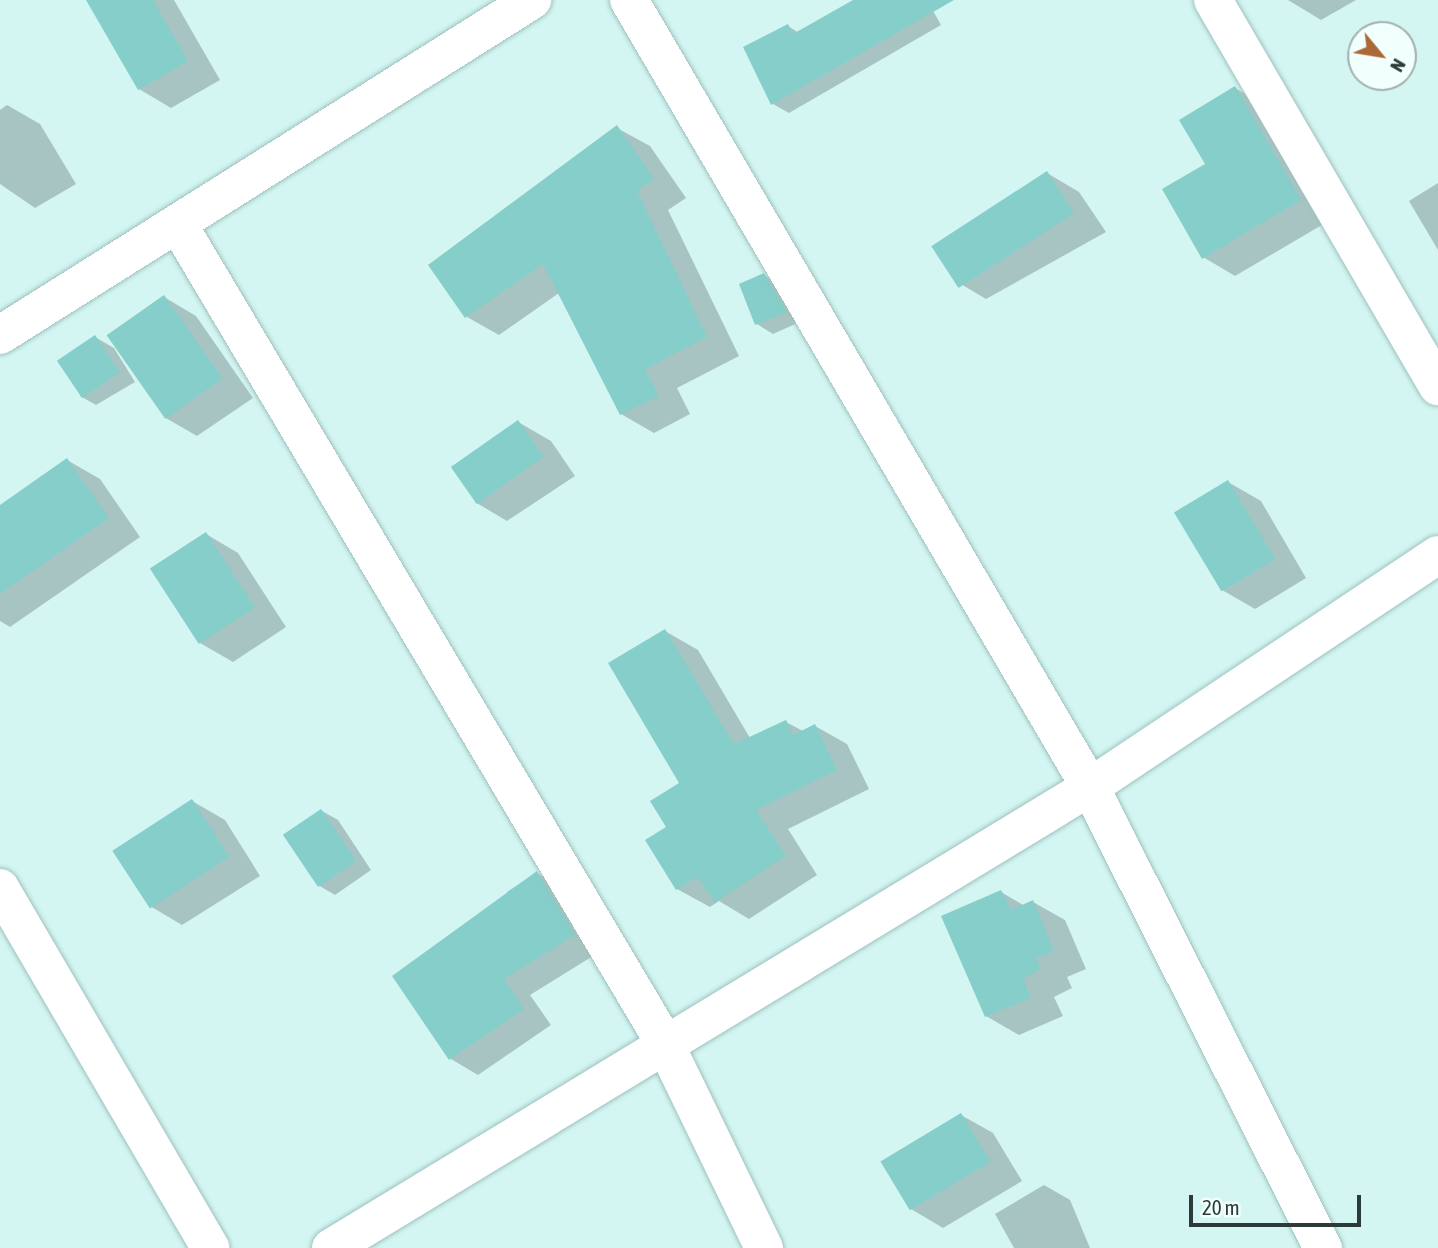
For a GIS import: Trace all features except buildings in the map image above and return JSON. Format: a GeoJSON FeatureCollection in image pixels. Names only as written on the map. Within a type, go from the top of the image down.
{"type":"FeatureCollection","features":[{"type":"Feature","properties":{"kind":"street"},"geometry":{"type":"LineString","coordinates":[[0,335],[179,226],[532,0]]}},
{"type":"Feature","properties":{"kind":"street"},"geometry":{"type":"LineString","coordinates":[[629,0],[1090,787],[1323,1248]]}},
{"type":"Feature","properties":{"kind":"street"},"geometry":{"type":"LineString","coordinates":[[1213,0],[1438,386]]}},
{"type":"Feature","properties":{"kind":"street"},"geometry":{"type":"LineString","coordinates":[[179,226],[664,1042],[764,1248]]}},
{"type":"Feature","properties":{"kind":"street"},"geometry":{"type":"LineString","coordinates":[[331,1248],[664,1042],[1090,787],[1438,555]]}},
{"type":"Feature","properties":{"kind":"street"},"geometry":{"type":"LineString","coordinates":[[0,888],[210,1248]]}}]}
